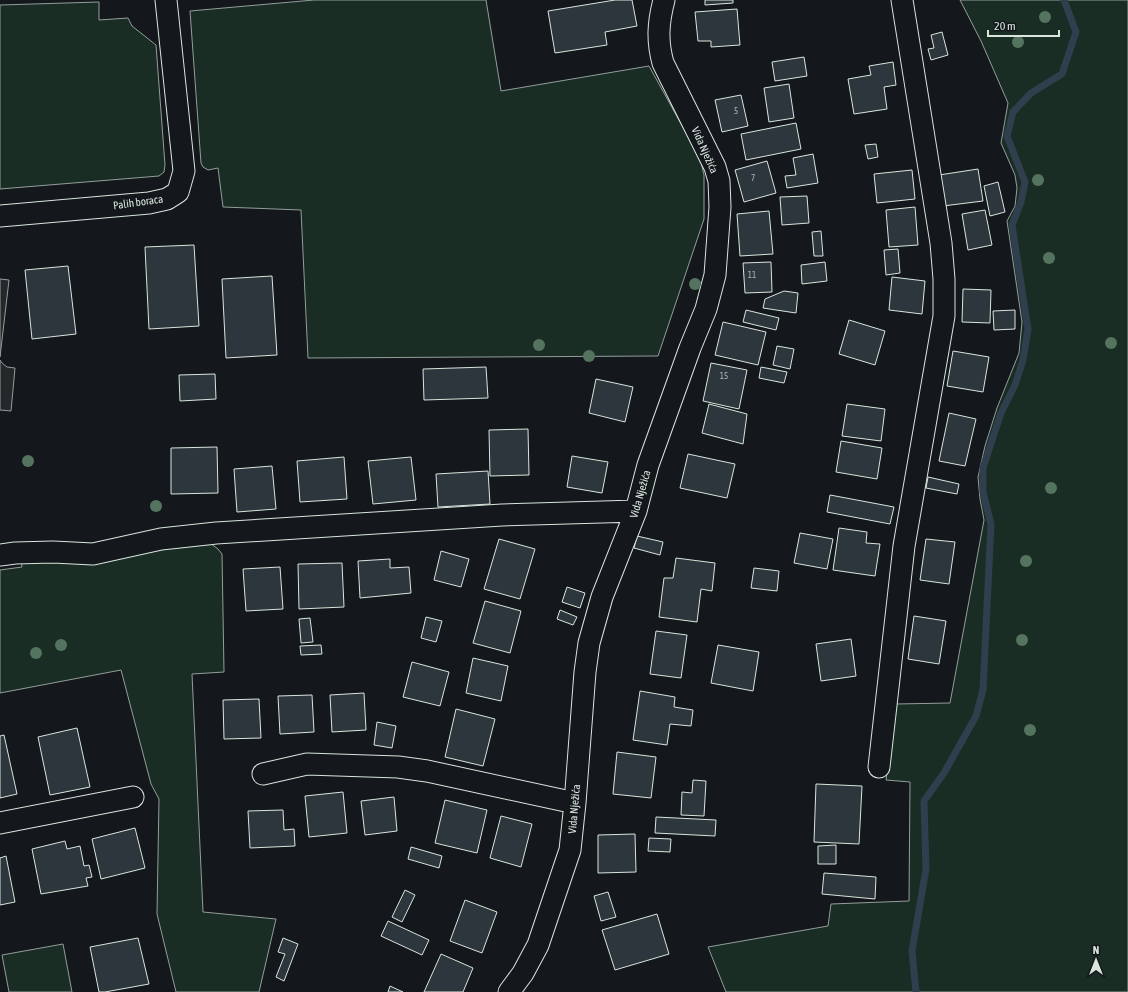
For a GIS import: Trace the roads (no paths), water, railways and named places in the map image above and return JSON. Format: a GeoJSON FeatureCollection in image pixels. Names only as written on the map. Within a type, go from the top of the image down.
{"type":"FeatureCollection","features":[{"type":"Feature","properties":{"kind":"street","name":"Palih boraca"},"geometry":{"type":"LineString","coordinates":[[0,216],[149,202],[167,199],[178,192],[184,171],[166,0]]}},
{"type":"Feature","properties":{"kind":"street","name":"Vida Nježića"},"geometry":{"type":"LineString","coordinates":[[509,992],[523,973],[538,945],[570,850],[585,672],[589,643],[602,597],[636,511],[648,465],[690,348],[706,309],[715,275],[720,207],[719,181],[715,167],[663,64],[659,50],[658,37],[660,15],[664,0]]}},
{"type":"Feature","properties":{"kind":"street"},"geometry":{"type":"LineString","coordinates":[[879,767],[904,546],[944,316],[944,279],[941,243],[902,0]]}},
{"type":"Feature","properties":{"kind":"street"},"geometry":{"type":"LineString","coordinates":[[0,555],[53,552],[93,554],[160,539],[216,533],[502,515],[636,511]]}},
{"type":"Feature","properties":{"kind":"street"},"geometry":{"type":"LineString","coordinates":[[263,774],[307,764],[398,767],[427,771],[575,803]]}},
{"type":"Feature","properties":{"kind":"street"},"geometry":{"type":"LineString","coordinates":[[0,823],[133,797]]}},
{"type":"Feature","properties":{"kind":"waterway"},"geometry":{"type":"LineString","coordinates":[[916,992],[912,951],[926,869],[924,801],[944,773],[976,716],[983,690],[991,524],[983,492],[983,468],[1001,413],[1015,385],[1023,360],[1028,329],[1012,225],[1021,202],[1025,182],[1007,136],[1013,112],[1031,93],[1062,74],[1076,32],[1064,0]]}}]}
